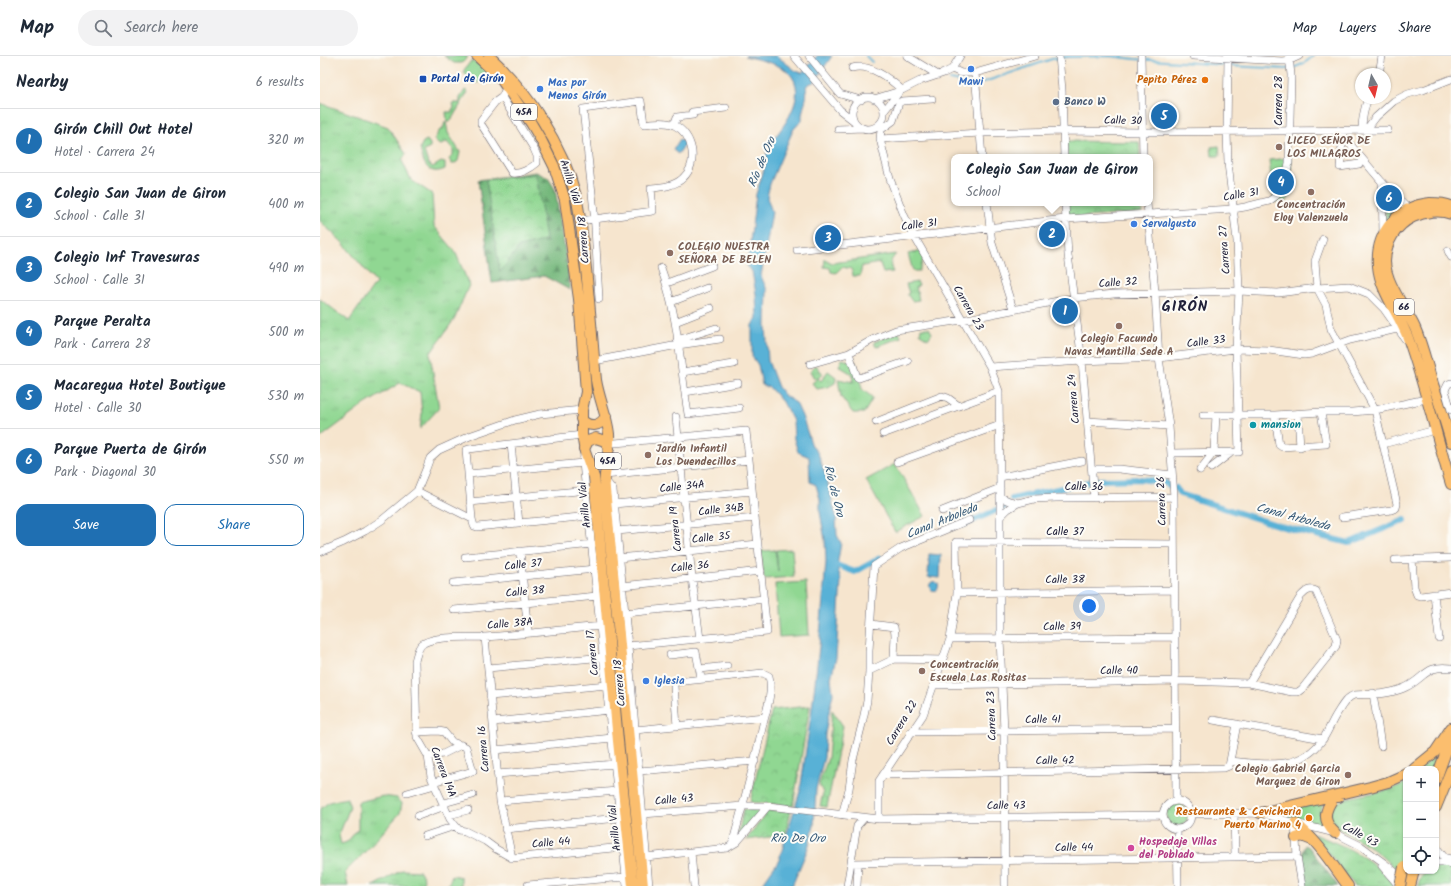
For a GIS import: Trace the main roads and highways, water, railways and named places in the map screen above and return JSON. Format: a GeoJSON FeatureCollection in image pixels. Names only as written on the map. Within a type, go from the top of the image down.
{"type":"FeatureCollection","features":[{"type":"Feature","properties":{"kind":"highway","name":"Anillo Víal"},"geometry":{"type":"LineString","coordinates":[[477,56],[507,86],[541,140],[555,169],[566,205],[579,299],[586,392],[582,415],[582,435],[584,455],[594,477],[629,874],[633,886]]}},
{"type":"Feature","properties":{"kind":"highway","name":"Anillo Víal"},"geometry":{"type":"LineString","coordinates":[[490,56],[511,78],[525,96],[551,137],[570,176],[576,197],[589,295],[598,392],[606,416],[612,446],[605,477],[613,577],[643,886]]}},
{"type":"Feature","properties":{"kind":"highway","name":"66"},"geometry":{"type":"LineString","coordinates":[[1451,206],[1435,203],[1426,204],[1408,209],[1400,214],[1383,234],[1377,256],[1379,276],[1410,346],[1451,484]]}},
{"type":"Feature","properties":{"kind":"highway","name":"66"},"geometry":{"type":"LineString","coordinates":[[1451,214],[1439,211],[1428,212],[1417,215],[1405,221],[1392,236],[1386,252],[1385,263],[1387,273],[1415,328],[1450,430],[1451,442]]}},
{"type":"Feature","properties":{"kind":"highway"},"geometry":{"type":"LineString","coordinates":[[582,415],[588,425],[597,425],[601,423],[606,416]]}},
{"type":"Feature","properties":{"kind":"highway"},"geometry":{"type":"LineString","coordinates":[[584,455],[588,441],[596,438],[605,441],[612,446]]}},
{"type":"Feature","properties":{"kind":"highway"},"geometry":{"type":"LineString","coordinates":[[1418,766],[1435,752],[1451,728]]}},
{"type":"Feature","properties":{"kind":"highway"},"geometry":{"type":"LineString","coordinates":[[1439,771],[1451,738]]}},
{"type":"Feature","properties":{"kind":"highway"},"geometry":{"type":"LineString","coordinates":[[1439,802],[1448,785],[1451,770]]}},
{"type":"Feature","properties":{"kind":"highway"},"geometry":{"type":"LineString","coordinates":[[1260,813],[1370,787],[1388,782],[1403,775]]}},
{"type":"Feature","properties":{"kind":"highway"},"geometry":{"type":"LineString","coordinates":[[1335,833],[1329,828],[1326,820],[1328,805],[1334,797],[1355,795],[1376,790],[1403,778]]}},
{"type":"Feature","properties":{"kind":"highway"},"geometry":{"type":"LineString","coordinates":[[1295,823],[1304,830],[1348,886]]}},
{"type":"Feature","properties":{"kind":"highway"},"geometry":{"type":"LineString","coordinates":[[1296,838],[1302,836],[1312,840]]}},
{"type":"Feature","properties":{"kind":"highway"},"geometry":{"type":"LineString","coordinates":[[1399,886],[1403,872]]}},
{"type":"Feature","properties":{"kind":"water","name":"Rio De Oro"},"geometry":{"type":"Polygon","coordinates":[[[745,56],[777,56],[796,71],[802,73],[817,56],[832,56],[814,82],[808,84],[806,87],[807,91],[802,120],[793,130],[770,184],[767,197],[772,212],[761,276],[767,290],[766,325],[768,361],[778,387],[785,396],[796,403],[812,446],[818,453],[827,480],[836,516],[837,535],[841,543],[837,566],[841,580],[836,658],[831,678],[833,694],[825,734],[824,758],[816,789],[814,826],[808,848],[792,886],[763,886],[765,880],[779,860],[800,791],[819,647],[826,562],[825,540],[820,512],[820,499],[816,485],[810,482],[809,457],[798,452],[794,439],[793,421],[784,404],[770,388],[762,385],[758,365],[752,356],[752,325],[757,318],[756,294],[752,271],[747,267],[756,194],[767,160],[766,147],[786,122],[792,111],[797,90],[794,81],[784,69],[768,62],[745,56]]]}},
{"type":"Feature","properties":{"kind":"water"},"geometry":{"type":"Polygon","coordinates":[[[680,139],[686,143],[678,154],[673,150],[680,139]]]}},
{"type":"Feature","properties":{"kind":"water"},"geometry":{"type":"Polygon","coordinates":[[[929,554],[941,555],[940,578],[928,577],[929,554]]]}},
{"type":"Feature","properties":{"kind":"water"},"geometry":{"type":"Polygon","coordinates":[[[934,581],[939,586],[934,591],[929,586],[934,581]]]}},
{"type":"Feature","properties":{"kind":"waterway"},"geometry":{"type":"LineString","coordinates":[[866,56],[872,62]]}},
{"type":"Feature","properties":{"kind":"waterway"},"geometry":{"type":"LineString","coordinates":[[950,80],[972,84],[981,83],[1052,59],[1067,57],[1110,56],[1226,65]]}},
{"type":"Feature","properties":{"kind":"waterway"},"geometry":{"type":"LineString","coordinates":[[1230,66],[1286,69],[1301,65],[1313,56]]}},
{"type":"Feature","properties":{"kind":"waterway","name":"Canal Arboleda"},"geometry":{"type":"LineString","coordinates":[[1012,499],[1098,480],[1141,479],[1166,483],[1169,485]]}},
{"type":"Feature","properties":{"kind":"waterway","name":"Canal Arboleda"},"geometry":{"type":"LineString","coordinates":[[1176,488],[1180,494],[1280,526],[1349,543],[1405,520]]}},
{"type":"Feature","properties":{"kind":"waterway","name":"Canal Arboleda"},"geometry":{"type":"LineString","coordinates":[[1003,508],[1007,504]]}},
{"type":"Feature","properties":{"kind":"waterway","name":"Canal Arboleda"},"geometry":{"type":"LineString","coordinates":[[965,524],[997,510]]}},
{"type":"Feature","properties":{"kind":"waterway","name":"Canal Arboleda"},"geometry":{"type":"LineString","coordinates":[[831,563],[855,572],[880,558]]}},
{"type":"Feature","properties":{"kind":"place","name":"Mawi"},"geometry":{"type":"Point","coordinates":[971,69]}},
{"type":"Feature","properties":{"kind":"place","name":"Portal de Girón"},"geometry":{"type":"Point","coordinates":[423,79]}},
{"type":"Feature","properties":{"kind":"place","name":"Pepito Pérez"},"geometry":{"type":"Point","coordinates":[1205,80]}},
{"type":"Feature","properties":{"kind":"place","name":"Mas por Menos Girón"},"geometry":{"type":"Point","coordinates":[540,89]}},
{"type":"Feature","properties":{"kind":"place","name":"Banco W"},"geometry":{"type":"Point","coordinates":[1056,102]}},
{"type":"Feature","properties":{"kind":"place","name":"Macaregua Hotel Boutique"},"geometry":{"type":"Point","coordinates":[1164,116]}},
{"type":"Feature","properties":{"kind":"place","name":"LICEO SEÑOR DE LOS MILAGROS"},"geometry":{"type":"Point","coordinates":[1279,147]}},
{"type":"Feature","properties":{"kind":"place","name":"Parque Peralta"},"geometry":{"type":"Point","coordinates":[1281,182]}},
{"type":"Feature","properties":{"kind":"place","name":"Concentración Eloy Valenzuela"},"geometry":{"type":"Point","coordinates":[1311,192]}},
{"type":"Feature","properties":{"kind":"place","name":"Parque Puerta de Girón"},"geometry":{"type":"Point","coordinates":[1389,198]}},
{"type":"Feature","properties":{"kind":"place","name":"Servalgusto"},"geometry":{"type":"Point","coordinates":[1134,224]}},
{"type":"Feature","properties":{"kind":"place","name":"Colegio San Juan de Giron"},"geometry":{"type":"Point","coordinates":[1052,234]}},
{"type":"Feature","properties":{"kind":"place","name":"Colegio Inf Travesuras"},"geometry":{"type":"Point","coordinates":[828,238]}},
{"type":"Feature","properties":{"kind":"place","name":"COLEGIO NUESTRA SEÑORA DE BELEN"},"geometry":{"type":"Point","coordinates":[670,253]}},
{"type":"Feature","properties":{"kind":"place","name":"Girón Chill Out Hotel"},"geometry":{"type":"Point","coordinates":[1065,311]}},
{"type":"Feature","properties":{"kind":"place","name":"Colegio Facundo Navas Mantilla Sede A"},"geometry":{"type":"Point","coordinates":[1119,326]}},
{"type":"Feature","properties":{"kind":"place","name":"mansion"},"geometry":{"type":"Point","coordinates":[1253,425]}},
{"type":"Feature","properties":{"kind":"place","name":"Jardín Infantil Los Duendecillos"},"geometry":{"type":"Point","coordinates":[648,455]}},
{"type":"Feature","properties":{"kind":"place","name":"Concentración Escuela Las Rositas"},"geometry":{"type":"Point","coordinates":[922,671]}},
{"type":"Feature","properties":{"kind":"place","name":"Iglesia"},"geometry":{"type":"Point","coordinates":[646,681]}},
{"type":"Feature","properties":{"kind":"place","name":"Colegio Gabriel Garcia Marquez de Giron"},"geometry":{"type":"Point","coordinates":[1348,775]}},
{"type":"Feature","properties":{"kind":"place","name":"Restaurante & Cevicheria Puerto Marino 4"},"geometry":{"type":"Point","coordinates":[1309,818]}},
{"type":"Feature","properties":{"kind":"place","name":"Hospedaje Villas del Poblado"},"geometry":{"type":"Point","coordinates":[1131,848]}},
{"type":"Feature","properties":{"kind":"district","name":"GIRÓN"},"geometry":{"type":"Point","coordinates":[1185,307]}},
{"type":"Feature","properties":{"kind":"water label","name":"Río de Oro"},"geometry":{"type":"Point","coordinates":[762,162]}},
{"type":"Feature","properties":{"kind":"water label","name":"Río de Oro"},"geometry":{"type":"Point","coordinates":[834,491]}}]}
